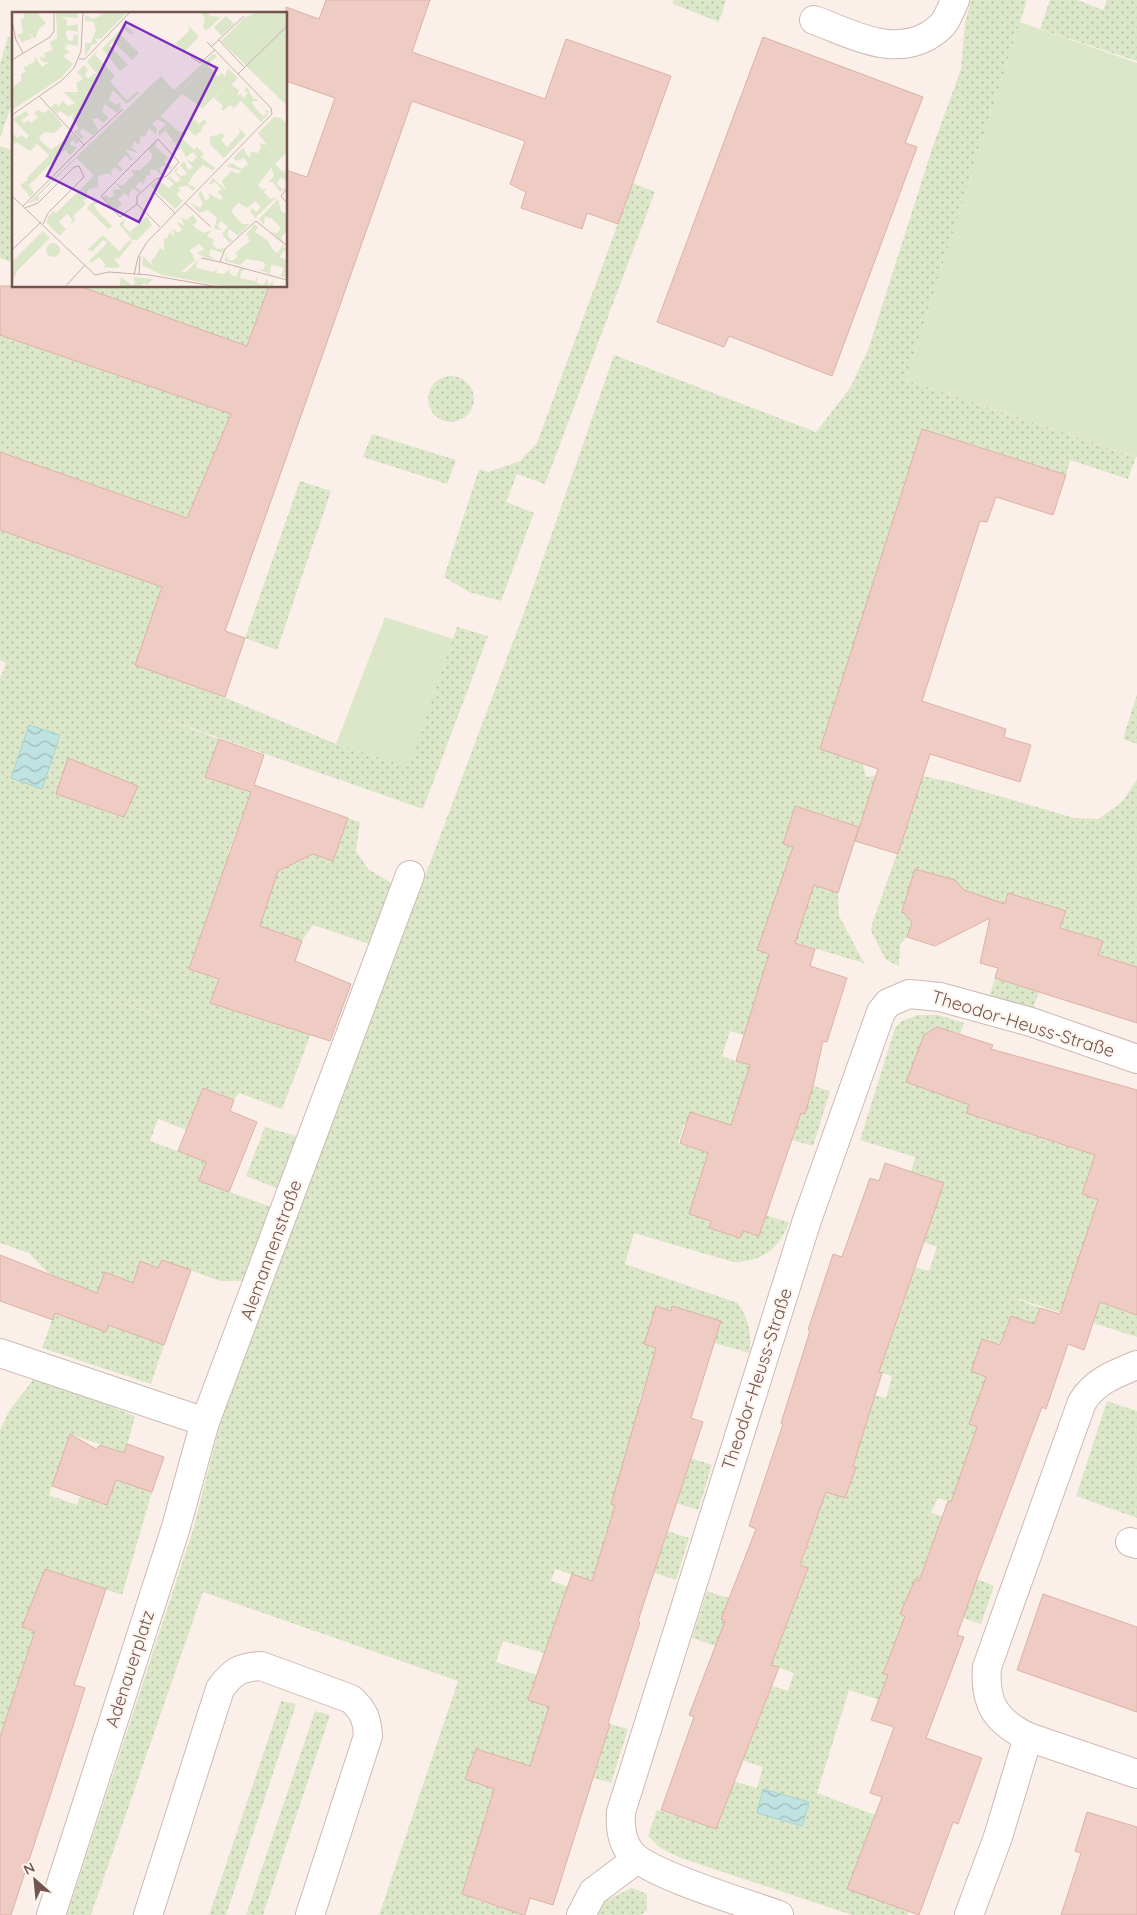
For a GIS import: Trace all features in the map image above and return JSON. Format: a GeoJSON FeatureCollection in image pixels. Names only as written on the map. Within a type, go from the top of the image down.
{"type":"FeatureCollection","features":[{"type":"Feature","properties":{"kind":"street"},"geometry":{"type":"LineString","coordinates":[[814,20],[880,44],[901,46],[912,43],[936,31],[945,22],[955,0]]}},
{"type":"Feature","properties":{"kind":"street","name":"Alemannenstraße"},"geometry":{"type":"LineString","coordinates":[[206,1422],[410,875]]}},
{"type":"Feature","properties":{"kind":"street","name":"Theodor-Heuss-Straße"},"geometry":{"type":"LineString","coordinates":[[779,1915],[652,1870],[631,1854],[622,1837],[620,1824],[624,1798],[807,1220],[880,1012],[888,1003],[909,994],[940,997],[1031,1022],[1137,1059]]}},
{"type":"Feature","properties":{"kind":"street"},"geometry":{"type":"LineString","coordinates":[[0,1353],[206,1422]]}},
{"type":"Feature","properties":{"kind":"street"},"geometry":{"type":"LineString","coordinates":[[1137,1365],[1101,1381],[1089,1391],[1082,1402],[987,1667],[986,1684],[988,1697],[1006,1725],[1028,1737],[1137,1774]]}},
{"type":"Feature","properties":{"kind":"street","name":"Adenauerplatz"},"geometry":{"type":"LineString","coordinates":[[51,1915],[176,1527],[206,1422]]}},
{"type":"Feature","properties":{"kind":"street"},"geometry":{"type":"LineString","coordinates":[[148,1915],[220,1689],[230,1675],[248,1666],[261,1666],[351,1699],[362,1709],[367,1720],[368,1736],[310,1915]]}},
{"type":"Feature","properties":{"kind":"street"},"geometry":{"type":"LineString","coordinates":[[969,1915],[998,1837],[1028,1737]]}},
{"type":"Feature","properties":{"kind":"street"},"geometry":{"type":"LineString","coordinates":[[581,1915],[585,1904],[597,1888],[637,1859]]}},
{"type":"Feature","properties":{"kind":"green space"},"geometry":{"type":"Polygon","coordinates":[[[674,0],[726,0],[719,22],[673,4],[674,0]]]}},
{"type":"Feature","properties":{"kind":"green space"},"geometry":{"type":"Polygon","coordinates":[[[971,0],[1027,0],[906,380],[1136,457],[1128,479],[1070,460],[1066,475],[922,430],[821,749],[863,764],[866,777],[900,771],[951,782],[1074,818],[1098,819],[1122,802],[1137,779],[1137,967],[1098,955],[1103,941],[1061,929],[959,890],[953,880],[928,872],[903,907],[905,915],[912,921],[907,937],[900,944],[899,966],[886,960],[871,931],[872,924],[912,811],[869,797],[860,827],[795,806],[783,844],[793,847],[809,900],[814,885],[838,893],[839,916],[864,963],[763,933],[758,950],[769,954],[762,977],[770,979],[770,1044],[730,1031],[722,1056],[752,1066],[732,1120],[753,1127],[748,1145],[705,1120],[706,1117],[694,1113],[686,1125],[684,1125],[678,1143],[708,1153],[689,1214],[711,1221],[709,1228],[740,1238],[743,1231],[759,1236],[765,1215],[789,1222],[775,1247],[752,1260],[733,1262],[634,1233],[625,1264],[738,1303],[749,1327],[750,1347],[749,1353],[714,1343],[721,1322],[672,1306],[639,1402],[644,1404],[627,1447],[630,1452],[691,1458],[712,1465],[698,1510],[617,1484],[611,1504],[615,1506],[646,1571],[544,1653],[503,1641],[496,1662],[537,1675],[528,1700],[549,1707],[532,1759],[556,1766],[479,1881],[473,1899],[523,1915],[379,1915],[458,1681],[203,1592],[91,1915],[67,1915],[193,1530],[222,1417],[529,599],[614,355],[816,432],[850,388],[868,350],[932,149],[961,69],[965,23],[971,0]],[[555,1569],[551,1581],[575,1589],[579,1577],[555,1569]]]}},
{"type":"Feature","properties":{"kind":"green space"},"geometry":{"type":"Polygon","coordinates":[[[1050,0],[1077,0],[1103,10],[1107,0],[1137,0],[1137,61],[1040,29],[1050,0]]]}},
{"type":"Feature","properties":{"kind":"green space"},"geometry":{"type":"Polygon","coordinates":[[[1020,22],[1137,63],[1137,457],[906,380],[1020,22]]]}},
{"type":"Feature","properties":{"kind":"green space"},"geometry":{"type":"Polygon","coordinates":[[[8,37],[12,38],[12,104],[0,138],[0,64],[8,37]]]}},
{"type":"Feature","properties":{"kind":"green space"},"geometry":{"type":"Polygon","coordinates":[[[0,146],[12,150],[12,262],[0,258],[0,146]]]}},
{"type":"Feature","properties":{"kind":"green space"},"geometry":{"type":"Polygon","coordinates":[[[633,183],[655,192],[545,484],[517,474],[506,502],[534,513],[501,601],[469,592],[444,577],[479,469],[488,472],[520,461],[537,443],[633,183]]]}},
{"type":"Feature","properties":{"kind":"green space"},"geometry":{"type":"Polygon","coordinates":[[[85,288],[268,288],[247,346],[85,288]]]}},
{"type":"Feature","properties":{"kind":"green space"},"geometry":{"type":"Polygon","coordinates":[[[0,335],[231,414],[187,518],[0,452],[0,335]]]}},
{"type":"Feature","properties":{"kind":"green space"},"geometry":{"type":"Polygon","coordinates":[[[451,376],[464,380],[470,386],[474,399],[470,412],[464,418],[451,422],[438,418],[432,412],[428,399],[432,386],[438,380],[451,376]]]}},
{"type":"Feature","properties":{"kind":"green space"},"geometry":{"type":"Polygon","coordinates":[[[372,434],[456,460],[447,484],[363,457],[372,434]]]}},
{"type":"Feature","properties":{"kind":"green space"},"geometry":{"type":"Polygon","coordinates":[[[300,481],[331,491],[277,650],[245,638],[300,481]]]}},
{"type":"Feature","properties":{"kind":"green space"},"geometry":{"type":"Polygon","coordinates":[[[0,530],[162,587],[135,665],[221,696],[336,744],[408,766],[457,627],[488,636],[423,809],[151,714],[219,739],[206,777],[251,792],[228,854],[278,871],[284,853],[312,854],[333,861],[348,818],[360,822],[356,851],[368,869],[395,885],[372,945],[313,925],[302,941],[210,909],[189,968],[219,979],[210,1003],[256,1018],[264,995],[311,1034],[282,1109],[239,1093],[234,1100],[203,1088],[186,1130],[158,1119],[150,1141],[206,1161],[199,1181],[274,1208],[247,1281],[220,1281],[162,1260],[158,1268],[140,1262],[133,1283],[105,1273],[86,1324],[106,1332],[108,1325],[164,1345],[151,1384],[42,1348],[66,1281],[50,1275],[29,1253],[0,1243],[0,679],[6,663],[0,660],[0,530]],[[47,979],[157,1015],[158,1015],[47,979]]]}},
{"type":"Feature","properties":{"kind":"green space"},"geometry":{"type":"Polygon","coordinates":[[[385,617],[453,639],[408,767],[336,744],[385,617]]]}},
{"type":"Feature","properties":{"kind":"green space"},"geometry":{"type":"Polygon","coordinates":[[[1137,694],[1137,744],[1123,739],[1137,694]]]}},
{"type":"Feature","properties":{"kind":"green space"},"geometry":{"type":"Polygon","coordinates":[[[995,978],[1039,992],[1033,1009],[990,995],[995,978]]]}},
{"type":"Feature","properties":{"kind":"green space"},"geometry":{"type":"Polygon","coordinates":[[[918,1015],[938,1015],[964,1023],[960,1034],[937,1027],[924,1035],[907,1082],[970,1105],[967,1113],[987,1121],[993,1110],[1011,1128],[1078,1150],[1100,1139],[1082,1194],[1109,1203],[1089,1228],[1067,1291],[1137,1315],[1137,1337],[1012,1297],[1040,1308],[1034,1324],[1011,1316],[1000,1345],[982,1340],[971,1371],[988,1378],[969,1423],[977,1427],[979,1512],[938,1498],[931,1513],[943,1516],[918,1582],[969,1602],[977,1579],[994,1586],[981,1624],[906,1599],[901,1614],[905,1616],[883,1673],[931,1691],[923,1714],[849,1690],[817,1793],[875,1815],[869,1831],[878,1835],[857,1892],[909,1911],[908,1915],[852,1915],[681,1858],[660,1848],[648,1836],[657,1810],[716,1829],[733,1781],[757,1788],[763,1767],[712,1750],[719,1726],[752,1738],[772,1686],[788,1691],[794,1673],[692,1638],[707,1591],[729,1598],[721,1619],[780,1641],[803,1581],[799,1579],[805,1567],[801,1565],[826,1492],[845,1498],[855,1467],[802,1450],[875,1395],[886,1398],[892,1376],[879,1372],[910,1280],[906,1265],[929,1271],[937,1247],[923,1242],[911,1172],[915,1157],[860,1140],[895,1028],[902,1021],[918,1015]]]}},
{"type":"Feature","properties":{"kind":"green space"},"geometry":{"type":"Polygon","coordinates":[[[813,1086],[830,1091],[813,1146],[792,1140],[801,1113],[805,1113],[813,1086]]]}},
{"type":"Feature","properties":{"kind":"green space"},"geometry":{"type":"Polygon","coordinates":[[[265,1127],[300,1137],[279,1189],[246,1176],[265,1127]]]}},
{"type":"Feature","properties":{"kind":"green space"},"geometry":{"type":"Polygon","coordinates":[[[36,1376],[135,1416],[125,1453],[70,1434],[49,1495],[77,1505],[80,1496],[116,1480],[152,1492],[122,1595],[45,1569],[22,1627],[44,1634],[33,1667],[23,1667],[0,1737],[0,1430],[9,1411],[36,1376]]]}},
{"type":"Feature","properties":{"kind":"green space"},"geometry":{"type":"Polygon","coordinates":[[[1107,1401],[1137,1411],[1137,1518],[1076,1496],[1107,1401]]]}},
{"type":"Feature","properties":{"kind":"green space"},"geometry":{"type":"Polygon","coordinates":[[[668,1531],[689,1538],[676,1580],[654,1573],[668,1531]]]}},
{"type":"Feature","properties":{"kind":"green space"},"geometry":{"type":"Polygon","coordinates":[[[281,1701],[296,1704],[226,1915],[209,1915],[281,1701]]]}},
{"type":"Feature","properties":{"kind":"green space"},"geometry":{"type":"Polygon","coordinates":[[[315,1711],[330,1715],[263,1915],[246,1915],[315,1711]]]}},
{"type":"Feature","properties":{"kind":"green space"},"geometry":{"type":"Polygon","coordinates":[[[610,1724],[628,1729],[611,1783],[594,1778],[610,1724]]]}},
{"type":"Feature","properties":{"kind":"green space"},"geometry":{"type":"Polygon","coordinates":[[[632,1888],[647,1894],[647,1910],[641,1915],[593,1915],[604,1901],[632,1888]]]}},
{"type":"Feature","properties":{"kind":"water"},"geometry":{"type":"Polygon","coordinates":[[[29,725],[60,735],[42,789],[11,778],[29,725]]]}},
{"type":"Feature","properties":{"kind":"water"},"geometry":{"type":"Polygon","coordinates":[[[763,1789],[809,1802],[802,1826],[757,1813],[763,1789]]]}},
{"type":"Feature","properties":{"kind":"building"},"geometry":{"type":"Polygon","coordinates":[[[326,0],[430,0],[412,52],[545,99],[566,39],[671,76],[618,224],[587,213],[582,229],[521,208],[526,192],[510,184],[525,141],[412,101],[225,631],[245,638],[225,697],[135,665],[162,587],[0,530],[0,452],[187,518],[231,414],[0,335],[0,286],[12,286],[12,288],[85,288],[247,346],[268,288],[288,288],[288,171],[307,177],[335,98],[288,82],[288,12],[286,12],[286,7],[319,19],[326,0]]]}},
{"type":"Feature","properties":{"kind":"building"},"geometry":{"type":"Polygon","coordinates":[[[763,37],[923,97],[905,143],[917,147],[832,376],[729,336],[724,347],[657,322],[763,37]]]}},
{"type":"Feature","properties":{"kind":"building"},"geometry":{"type":"Polygon","coordinates":[[[922,429],[1066,475],[1053,515],[996,497],[987,522],[980,521],[922,701],[1006,729],[1004,737],[1031,745],[1020,782],[930,754],[898,854],[855,841],[878,769],[820,749],[922,429]]]}},
{"type":"Feature","properties":{"kind":"building"},"geometry":{"type":"Polygon","coordinates":[[[219,739],[264,755],[254,785],[348,818],[333,861],[313,854],[278,871],[260,926],[302,941],[295,961],[351,984],[330,1041],[210,1003],[219,979],[189,969],[251,792],[205,777],[219,739]]]}},
{"type":"Feature","properties":{"kind":"building"},"geometry":{"type":"Polygon","coordinates":[[[68,758],[138,786],[124,817],[56,794],[68,758]]]}},
{"type":"Feature","properties":{"kind":"building"},"geometry":{"type":"Polygon","coordinates":[[[795,806],[859,827],[838,893],[814,885],[795,943],[815,949],[810,966],[847,978],[827,1042],[823,1041],[805,1114],[801,1113],[759,1236],[743,1231],[740,1238],[709,1228],[711,1221],[689,1214],[708,1153],[680,1143],[690,1112],[731,1125],[750,1065],[736,1061],[769,954],[757,950],[793,847],[783,844],[795,806]]]}},
{"type":"Feature","properties":{"kind":"building"},"geometry":{"type":"Polygon","coordinates":[[[915,869],[955,880],[964,890],[1005,904],[1008,893],[1066,911],[1060,928],[1103,941],[1098,955],[1137,967],[1137,1023],[995,978],[998,968],[980,963],[990,918],[935,946],[907,937],[912,922],[902,911],[915,869]]]}},
{"type":"Feature","properties":{"kind":"building"},"geometry":{"type":"Polygon","coordinates":[[[937,1027],[993,1045],[991,1049],[1137,1090],[1137,1315],[1100,1302],[1084,1350],[1068,1344],[1046,1409],[1042,1407],[977,1579],[957,1635],[964,1637],[926,1738],[982,1758],[958,1824],[953,1822],[919,1915],[847,1889],[882,1797],[870,1793],[894,1727],[871,1720],[888,1675],[883,1674],[905,1616],[900,1614],[915,1579],[919,1581],[948,1501],[951,1502],[977,1427],[969,1424],[986,1377],[971,1371],[982,1339],[1000,1345],[1011,1316],[1034,1324],[1040,1308],[1060,1314],[1098,1200],[1082,1194],[1095,1155],[966,1113],[970,1105],[906,1082],[924,1035],[937,1027]]]}},
{"type":"Feature","properties":{"kind":"building"},"geometry":{"type":"Polygon","coordinates":[[[203,1088],[234,1100],[230,1111],[257,1122],[229,1192],[199,1181],[206,1162],[178,1151],[203,1088]]]}},
{"type":"Feature","properties":{"kind":"building"},"geometry":{"type":"Polygon","coordinates":[[[885,1163],[944,1183],[879,1372],[882,1373],[853,1466],[856,1467],[845,1498],[826,1492],[800,1565],[808,1568],[771,1665],[779,1667],[716,1829],[661,1810],[694,1717],[689,1715],[725,1621],[721,1619],[756,1529],[749,1526],[783,1424],[781,1423],[810,1331],[808,1330],[833,1254],[842,1257],[870,1178],[879,1181],[885,1163]]]}},
{"type":"Feature","properties":{"kind":"building"},"geometry":{"type":"Polygon","coordinates":[[[0,1255],[97,1293],[105,1272],[133,1283],[140,1261],[158,1268],[162,1260],[191,1270],[164,1345],[108,1325],[106,1332],[55,1313],[53,1320],[0,1301],[0,1255]]]}},
{"type":"Feature","properties":{"kind":"building"},"geometry":{"type":"Polygon","coordinates":[[[656,1306],[671,1311],[672,1306],[721,1321],[691,1418],[703,1422],[638,1621],[640,1622],[608,1723],[610,1724],[553,1905],[530,1898],[525,1915],[523,1915],[462,1894],[494,1789],[465,1779],[476,1749],[530,1766],[549,1707],[528,1700],[572,1574],[592,1581],[615,1506],[611,1504],[656,1348],[644,1344],[656,1306]]]}},
{"type":"Feature","properties":{"kind":"building"},"geometry":{"type":"Polygon","coordinates":[[[70,1434],[96,1449],[100,1445],[124,1453],[127,1444],[164,1457],[152,1492],[116,1480],[107,1505],[52,1486],[70,1434]]]}},
{"type":"Feature","properties":{"kind":"building"},"geometry":{"type":"Polygon","coordinates":[[[45,1569],[106,1589],[74,1685],[85,1688],[72,1729],[11,1915],[0,1915],[0,1737],[35,1631],[22,1627],[45,1569]]]}},
{"type":"Feature","properties":{"kind":"building"},"geometry":{"type":"Polygon","coordinates":[[[1043,1594],[1137,1627],[1137,1712],[1017,1670],[1043,1594]]]}},
{"type":"Feature","properties":{"kind":"building"},"geometry":{"type":"Polygon","coordinates":[[[1087,1812],[1137,1827],[1137,1915],[1061,1915],[1081,1853],[1075,1851],[1087,1812]]]}}]}
